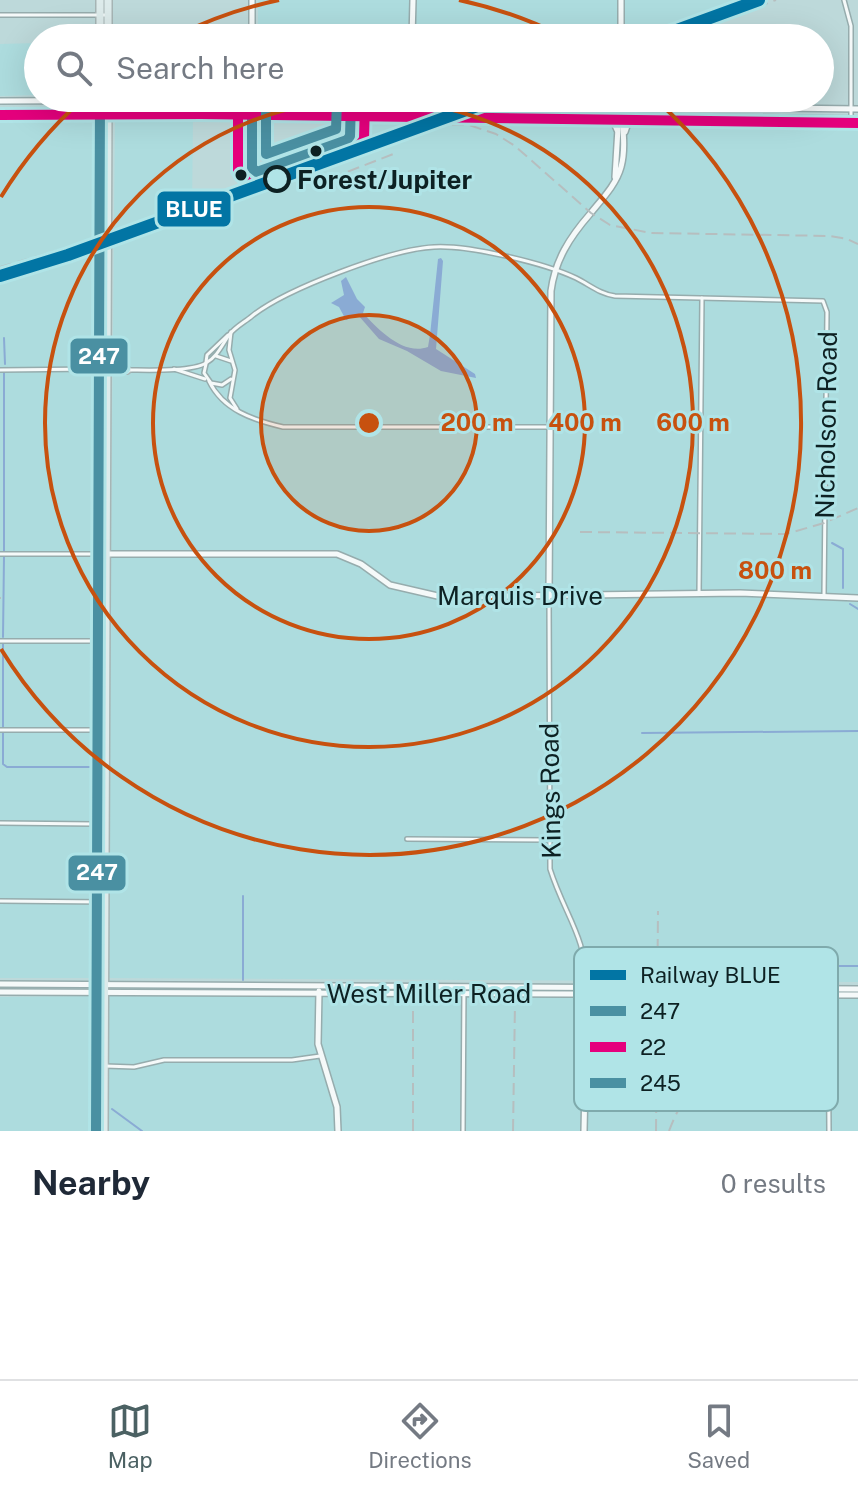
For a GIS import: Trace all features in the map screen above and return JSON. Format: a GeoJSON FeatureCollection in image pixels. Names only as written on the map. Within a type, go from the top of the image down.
{"type":"FeatureCollection","features":[{"type":"Feature","properties":{"kind":"main road"},"geometry":{"type":"LineString","coordinates":[[100,0],[106,24]]}},
{"type":"Feature","properties":{"kind":"main road"},"geometry":{"type":"LineString","coordinates":[[102,24],[108,0]]}},
{"type":"Feature","properties":{"kind":"main road"},"geometry":{"type":"LineString","coordinates":[[252,0],[252,24]]}},
{"type":"Feature","properties":{"kind":"main road"},"geometry":{"type":"LineString","coordinates":[[412,24],[413,0]]}},
{"type":"Feature","properties":{"kind":"main road"},"geometry":{"type":"LineString","coordinates":[[621,0],[621,24]]}},
{"type":"Feature","properties":{"kind":"main road"},"geometry":{"type":"LineString","coordinates":[[0,101],[24,101]]}},
{"type":"Feature","properties":{"kind":"main road"},"geometry":{"type":"LineString","coordinates":[[834,109],[854,109]]}},
{"type":"Feature","properties":{"kind":"main road"},"geometry":{"type":"LineString","coordinates":[[0,112],[24,110]]}},
{"type":"Feature","properties":{"kind":"main road"},"geometry":{"type":"LineString","coordinates":[[104,112],[101,902],[104,1131]]}},
{"type":"Feature","properties":{"kind":"main road"},"geometry":{"type":"LineString","coordinates":[[304,112],[854,119]]}},
{"type":"Feature","properties":{"kind":"main road"},"geometry":{"type":"LineString","coordinates":[[700,112],[700,117]]}},
{"type":"Feature","properties":{"kind":"main road"},"geometry":{"type":"LineString","coordinates":[[798,112],[798,118]]}},
{"type":"Feature","properties":{"kind":"main road"},"geometry":{"type":"LineString","coordinates":[[592,114],[613,121],[621,136]]}},
{"type":"Feature","properties":{"kind":"main road"},"geometry":{"type":"LineString","coordinates":[[549,596],[551,291],[554,271],[562,252],[608,193],[622,163],[621,115]]}},
{"type":"Feature","properties":{"kind":"main road"},"geometry":{"type":"LineString","coordinates":[[621,136],[628,123],[642,116]]}},
{"type":"Feature","properties":{"kind":"main road"},"geometry":{"type":"LineString","coordinates":[[104,295],[108,354],[104,369]]}},
{"type":"Feature","properties":{"kind":"main road"},"geometry":{"type":"LineString","coordinates":[[108,354],[115,364],[127,370]]}},
{"type":"Feature","properties":{"kind":"main road","name":"Marquis Drive"},"geometry":{"type":"LineString","coordinates":[[103,554],[337,554],[361,564],[390,585],[427,595],[699,594],[858,598]]}},
{"type":"Feature","properties":{"kind":"main road"},"geometry":{"type":"LineString","coordinates":[[2,984],[2,992]]}},
{"type":"Feature","properties":{"kind":"main road","name":"West Miller Road"},"geometry":{"type":"LineString","coordinates":[[2,984],[101,988],[574,991]]}},
{"type":"Feature","properties":{"kind":"main road","name":"West Miller Road"},"geometry":{"type":"LineString","coordinates":[[2,992],[101,988]]}},
{"type":"Feature","properties":{"kind":"main road"},"geometry":{"type":"LineString","coordinates":[[319,989],[320,1056],[334,1094],[338,1131]]}},
{"type":"Feature","properties":{"kind":"main road"},"geometry":{"type":"LineString","coordinates":[[96,1131],[101,1067]]}},
{"type":"Feature","properties":{"kind":"main road"},"geometry":{"type":"LineString","coordinates":[[584,1111],[584,1131]]}},
{"type":"Feature","properties":{"kind":"street"},"geometry":{"type":"LineString","coordinates":[[844,0],[851,26],[854,119]]}},
{"type":"Feature","properties":{"kind":"street"},"geometry":{"type":"LineString","coordinates":[[0,15],[104,15]]}},
{"type":"Feature","properties":{"kind":"street"},"geometry":{"type":"LineString","coordinates":[[551,427],[283,427],[231,409],[208,380],[207,355],[257,312],[296,291],[406,250],[431,247],[474,249],[576,278],[609,295],[702,298],[699,594]]}},
{"type":"Feature","properties":{"kind":"street","name":"Nicholson Road"},"geometry":{"type":"LineString","coordinates":[[702,298],[823,301],[827,312],[824,598]]}},
{"type":"Feature","properties":{"kind":"street"},"geometry":{"type":"LineString","coordinates":[[0,370],[174,369],[206,364],[231,332]]}},
{"type":"Feature","properties":{"kind":"street"},"geometry":{"type":"LineString","coordinates":[[231,332],[229,350],[233,377],[230,398],[239,413]]}},
{"type":"Feature","properties":{"kind":"street"},"geometry":{"type":"LineString","coordinates":[[215,356],[225,357],[233,364]]}},
{"type":"Feature","properties":{"kind":"street"},"geometry":{"type":"LineString","coordinates":[[174,369],[222,385],[233,377]]}},
{"type":"Feature","properties":{"kind":"street","name":"Marquis Drive"},"geometry":{"type":"LineString","coordinates":[[0,554],[103,554]]}},
{"type":"Feature","properties":{"kind":"street","name":"Kings Road"},"geometry":{"type":"LineString","coordinates":[[549,596],[550,869],[583,947]]}},
{"type":"Feature","properties":{"kind":"street"},"geometry":{"type":"LineString","coordinates":[[0,641],[102,641]]}},
{"type":"Feature","properties":{"kind":"street"},"geometry":{"type":"LineString","coordinates":[[0,730],[102,730]]}},
{"type":"Feature","properties":{"kind":"street"},"geometry":{"type":"LineString","coordinates":[[0,823],[102,824]]}},
{"type":"Feature","properties":{"kind":"street"},"geometry":{"type":"LineString","coordinates":[[407,839],[548,840]]}},
{"type":"Feature","properties":{"kind":"street"},"geometry":{"type":"LineString","coordinates":[[0,901],[101,902]]}},
{"type":"Feature","properties":{"kind":"street"},"geometry":{"type":"LineString","coordinates":[[463,1131],[464,990]]}},
{"type":"Feature","properties":{"kind":"street"},"geometry":{"type":"LineString","coordinates":[[101,1067],[134,1067],[164,1060],[292,1060],[320,1056]]}},
{"type":"Feature","properties":{"kind":"street"},"geometry":{"type":"LineString","coordinates":[[829,1111],[829,1131]]}},
{"type":"Feature","properties":{"kind":"shaded area"},"geometry":{"type":"Polygon","coordinates":[[[258,0],[748,0],[681,24],[258,24],[258,0]]]}},
{"type":"Feature","properties":{"kind":"shaded area"},"geometry":{"type":"Polygon","coordinates":[[[24,43],[24,95],[0,96],[0,44],[24,43]]]}},
{"type":"Feature","properties":{"kind":"shaded area"},"geometry":{"type":"Polygon","coordinates":[[[95,113],[93,978],[0,978],[0,114],[95,113]]]}},
{"type":"Feature","properties":{"kind":"shaded area"},"geometry":{"type":"Polygon","coordinates":[[[115,114],[193,116],[192,211],[357,152],[357,118],[858,125],[858,982],[838,982],[838,947],[574,947],[574,980],[107,978],[115,114]]]}},
{"type":"Feature","properties":{"kind":"shaded area"},"geometry":{"type":"Polygon","coordinates":[[[441,258],[436,349],[475,374],[476,378],[441,371],[379,339],[358,315],[346,320],[339,307],[331,303],[344,295],[341,281],[346,277],[357,299],[365,307],[363,313],[384,333],[409,348],[428,347],[438,259],[441,258]]]}},
{"type":"Feature","properties":{"kind":"shaded area"},"geometry":{"type":"Polygon","coordinates":[[[107,994],[574,996],[574,1111],[838,1111],[838,998],[858,998],[858,1131],[106,1131],[107,994]]]}},
{"type":"Feature","properties":{"kind":"shaded area"},"geometry":{"type":"Polygon","coordinates":[[[92,996],[91,1131],[0,1131],[0,997],[92,996]]]}},
{"type":"Feature","properties":{"kind":"waterway"},"geometry":{"type":"LineString","coordinates":[[4,338],[5,364]]}},
{"type":"Feature","properties":{"kind":"waterway"},"geometry":{"type":"LineString","coordinates":[[4,372],[4,551]]}},
{"type":"Feature","properties":{"kind":"waterway"},"geometry":{"type":"LineString","coordinates":[[832,543],[843,549],[843,588]]}},
{"type":"Feature","properties":{"kind":"waterway"},"geometry":{"type":"LineString","coordinates":[[3,637],[4,557]]}},
{"type":"Feature","properties":{"kind":"waterway"},"geometry":{"type":"LineString","coordinates":[[850,604],[858,609]]}},
{"type":"Feature","properties":{"kind":"waterway"},"geometry":{"type":"LineString","coordinates":[[3,643],[3,727]]}},
{"type":"Feature","properties":{"kind":"waterway"},"geometry":{"type":"LineString","coordinates":[[642,733],[858,731]]}},
{"type":"Feature","properties":{"kind":"waterway"},"geometry":{"type":"LineString","coordinates":[[3,733],[3,764],[7,767],[92,767]]}},
{"type":"Feature","properties":{"kind":"waterway"},"geometry":{"type":"LineString","coordinates":[[243,896],[243,980]]}},
{"type":"Feature","properties":{"kind":"waterway"},"geometry":{"type":"LineString","coordinates":[[838,966],[858,966]]}},
{"type":"Feature","properties":{"kind":"waterway"},"geometry":{"type":"LineString","coordinates":[[112,1109],[142,1131]]}},
{"type":"Feature","properties":{"kind":"railway"},"geometry":{"type":"LineString","coordinates":[[710,24],[776,0]]}},
{"type":"Feature","properties":{"kind":"railway"},"geometry":{"type":"LineString","coordinates":[[443,121],[468,112]]}},
{"type":"Feature","properties":{"kind":"railway"},"geometry":{"type":"LineString","coordinates":[[248,195],[426,130],[447,125],[469,125],[496,134],[515,146],[591,213],[610,225],[651,233],[830,236],[858,244]]}},
{"type":"Feature","properties":{"kind":"railway"},"geometry":{"type":"LineString","coordinates":[[313,180],[339,175],[396,153]]}},
{"type":"Feature","properties":{"kind":"railway"},"geometry":{"type":"LineString","coordinates":[[0,282],[255,190]]}},
{"type":"Feature","properties":{"kind":"railway"},"geometry":{"type":"LineString","coordinates":[[0,267],[59,250]]}},
{"type":"Feature","properties":{"kind":"railway"},"geometry":{"type":"LineString","coordinates":[[580,532],[786,534],[824,523],[858,508]]}},
{"type":"Feature","properties":{"kind":"railway"},"geometry":{"type":"LineString","coordinates":[[658,911],[658,947]]}},
{"type":"Feature","properties":{"kind":"railway"},"geometry":{"type":"LineString","coordinates":[[513,1131],[515,1003]]}},
{"type":"Feature","properties":{"kind":"railway"},"geometry":{"type":"LineString","coordinates":[[413,1010],[413,1131]]}},
{"type":"Feature","properties":{"kind":"railway"},"geometry":{"type":"LineString","coordinates":[[656,1111],[656,1131]]}},
{"type":"Feature","properties":{"kind":"railway"},"geometry":{"type":"LineString","coordinates":[[669,1131],[678,1111]]}},
{"type":"Feature","properties":{"kind":"rail line","name":"BLUE"},"geometry":{"type":"LineString","coordinates":[[693,24],[759,0]]}},
{"type":"Feature","properties":{"kind":"rail line","name":"BLUE"},"geometry":{"type":"LineString","coordinates":[[0,276],[68,255],[461,112]]}},
{"type":"Feature","properties":{"kind":"transit line","name":"247"},"geometry":{"type":"LineString","coordinates":[[96,1131],[100,112]]}},
{"type":"Feature","properties":{"kind":"transit line","name":"22"},"geometry":{"type":"LineString","coordinates":[[238,112],[238,171],[248,183],[258,186],[355,151],[364,139],[365,112]]}},
{"type":"Feature","properties":{"kind":"transit line","name":"247"},"geometry":{"type":"LineString","coordinates":[[252,112],[252,168],[257,172],[347,140],[350,136],[351,112]]}},
{"type":"Feature","properties":{"kind":"transit line","name":"245"},"geometry":{"type":"LineString","coordinates":[[266,112],[266,154],[336,129],[337,112]]}},
{"type":"Feature","properties":{"kind":"transit line","name":"22"},"geometry":{"type":"LineString","coordinates":[[0,115],[201,114],[858,123]]}},
{"type":"Feature","properties":{"kind":"place","name":"Forest/Jupiter"},"geometry":{"type":"Point","coordinates":[277,179]}}]}
